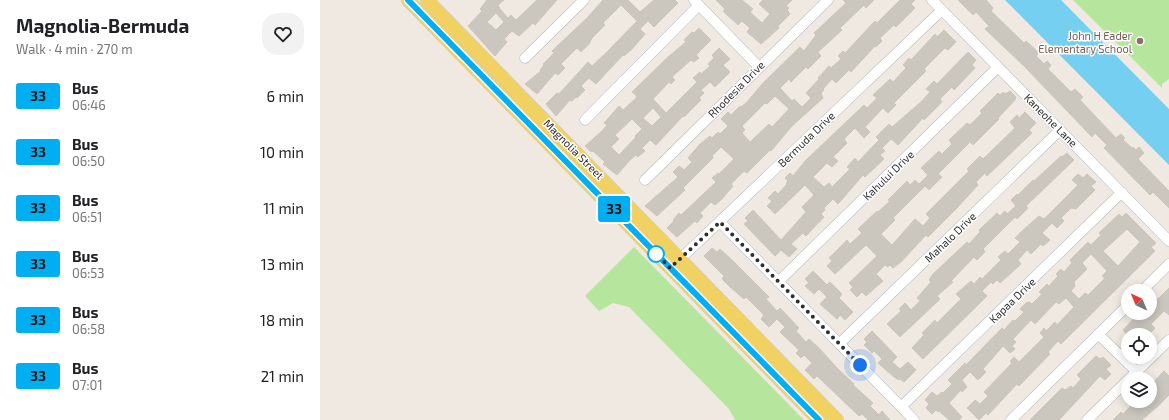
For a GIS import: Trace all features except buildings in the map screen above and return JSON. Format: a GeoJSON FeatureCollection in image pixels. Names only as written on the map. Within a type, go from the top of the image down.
{"type":"FeatureCollection","features":[{"type":"Feature","properties":{"kind":"main road","name":"Magnolia Street"},"geometry":{"type":"LineString","coordinates":[[408,0],[819,420]]}},
{"type":"Feature","properties":{"kind":"main road","name":"Magnolia Street"},"geometry":{"type":"LineString","coordinates":[[427,0],[838,420]]}},
{"type":"Feature","properties":{"kind":"street"},"geometry":{"type":"LineString","coordinates":[[525,58],[584,0]]}},
{"type":"Feature","properties":{"kind":"street","name":"Kaneohe Lane"},"geometry":{"type":"LineString","coordinates":[[932,0],[1169,241]]}},
{"type":"Feature","properties":{"kind":"street"},"geometry":{"type":"LineString","coordinates":[[585,120],[697,2],[759,67]]}},
{"type":"Feature","properties":{"kind":"street","name":"Rhodesia Drive"},"geometry":{"type":"LineString","coordinates":[[645,180],[759,67],[821,2]]}},
{"type":"Feature","properties":{"kind":"street","name":"Bermuda Drive"},"geometry":{"type":"LineString","coordinates":[[670,268],[720,222],[863,83],[942,10]]}},
{"type":"Feature","properties":{"kind":"street","name":"Kahului Drive"},"geometry":{"type":"LineString","coordinates":[[778,282],[998,67]]}},
{"type":"Feature","properties":{"kind":"street","name":"Mahalo Drive"},"geometry":{"type":"LineString","coordinates":[[839,344],[1060,130]]}},
{"type":"Feature","properties":{"kind":"street","name":"Kapaa Drive"},"geometry":{"type":"LineString","coordinates":[[901,407],[1122,192]]}},
{"type":"Feature","properties":{"kind":"street"},"geometry":{"type":"LineString","coordinates":[[720,222],[914,420]]}},
{"type":"Feature","properties":{"kind":"street"},"geometry":{"type":"LineString","coordinates":[[1149,284],[1169,264]]}},
{"type":"Feature","properties":{"kind":"street"},"geometry":{"type":"LineString","coordinates":[[1011,420],[1121,311]]}},
{"type":"Feature","properties":{"kind":"street"},"geometry":{"type":"LineString","coordinates":[[1098,334],[1136,372],[1169,340]]}},
{"type":"Feature","properties":{"kind":"street"},"geometry":{"type":"LineString","coordinates":[[1087,420],[1121,386]]}},
{"type":"Feature","properties":{"kind":"green space","name":"John H Eader Elementary School"},"geometry":{"type":"Polygon","coordinates":[[[1073,0],[1169,0],[1169,79],[1162,84],[1162,88],[1073,0]]]}},
{"type":"Feature","properties":{"kind":"green space"},"geometry":{"type":"Polygon","coordinates":[[[634,247],[804,420],[735,420],[729,409],[629,307],[613,303],[599,311],[585,296],[634,247]]]}},
{"type":"Feature","properties":{"kind":"water"},"geometry":{"type":"Polygon","coordinates":[[[1005,0],[1061,0],[1169,109],[1169,165],[1005,0]]]}},
{"type":"Feature","properties":{"kind":"bus line","name":"33"},"geometry":{"type":"LineString","coordinates":[[408,0],[593,187],[819,420]]}},
{"type":"Feature","properties":{"kind":"place","name":"John H Eader Elementary School"},"geometry":{"type":"Point","coordinates":[1140,41]}},
{"type":"Feature","properties":{"kind":"route"},"geometry":{"type":"LineString","coordinates":[[656,254],[653,250],[670,268],[720,222],[860,365]]}}]}
